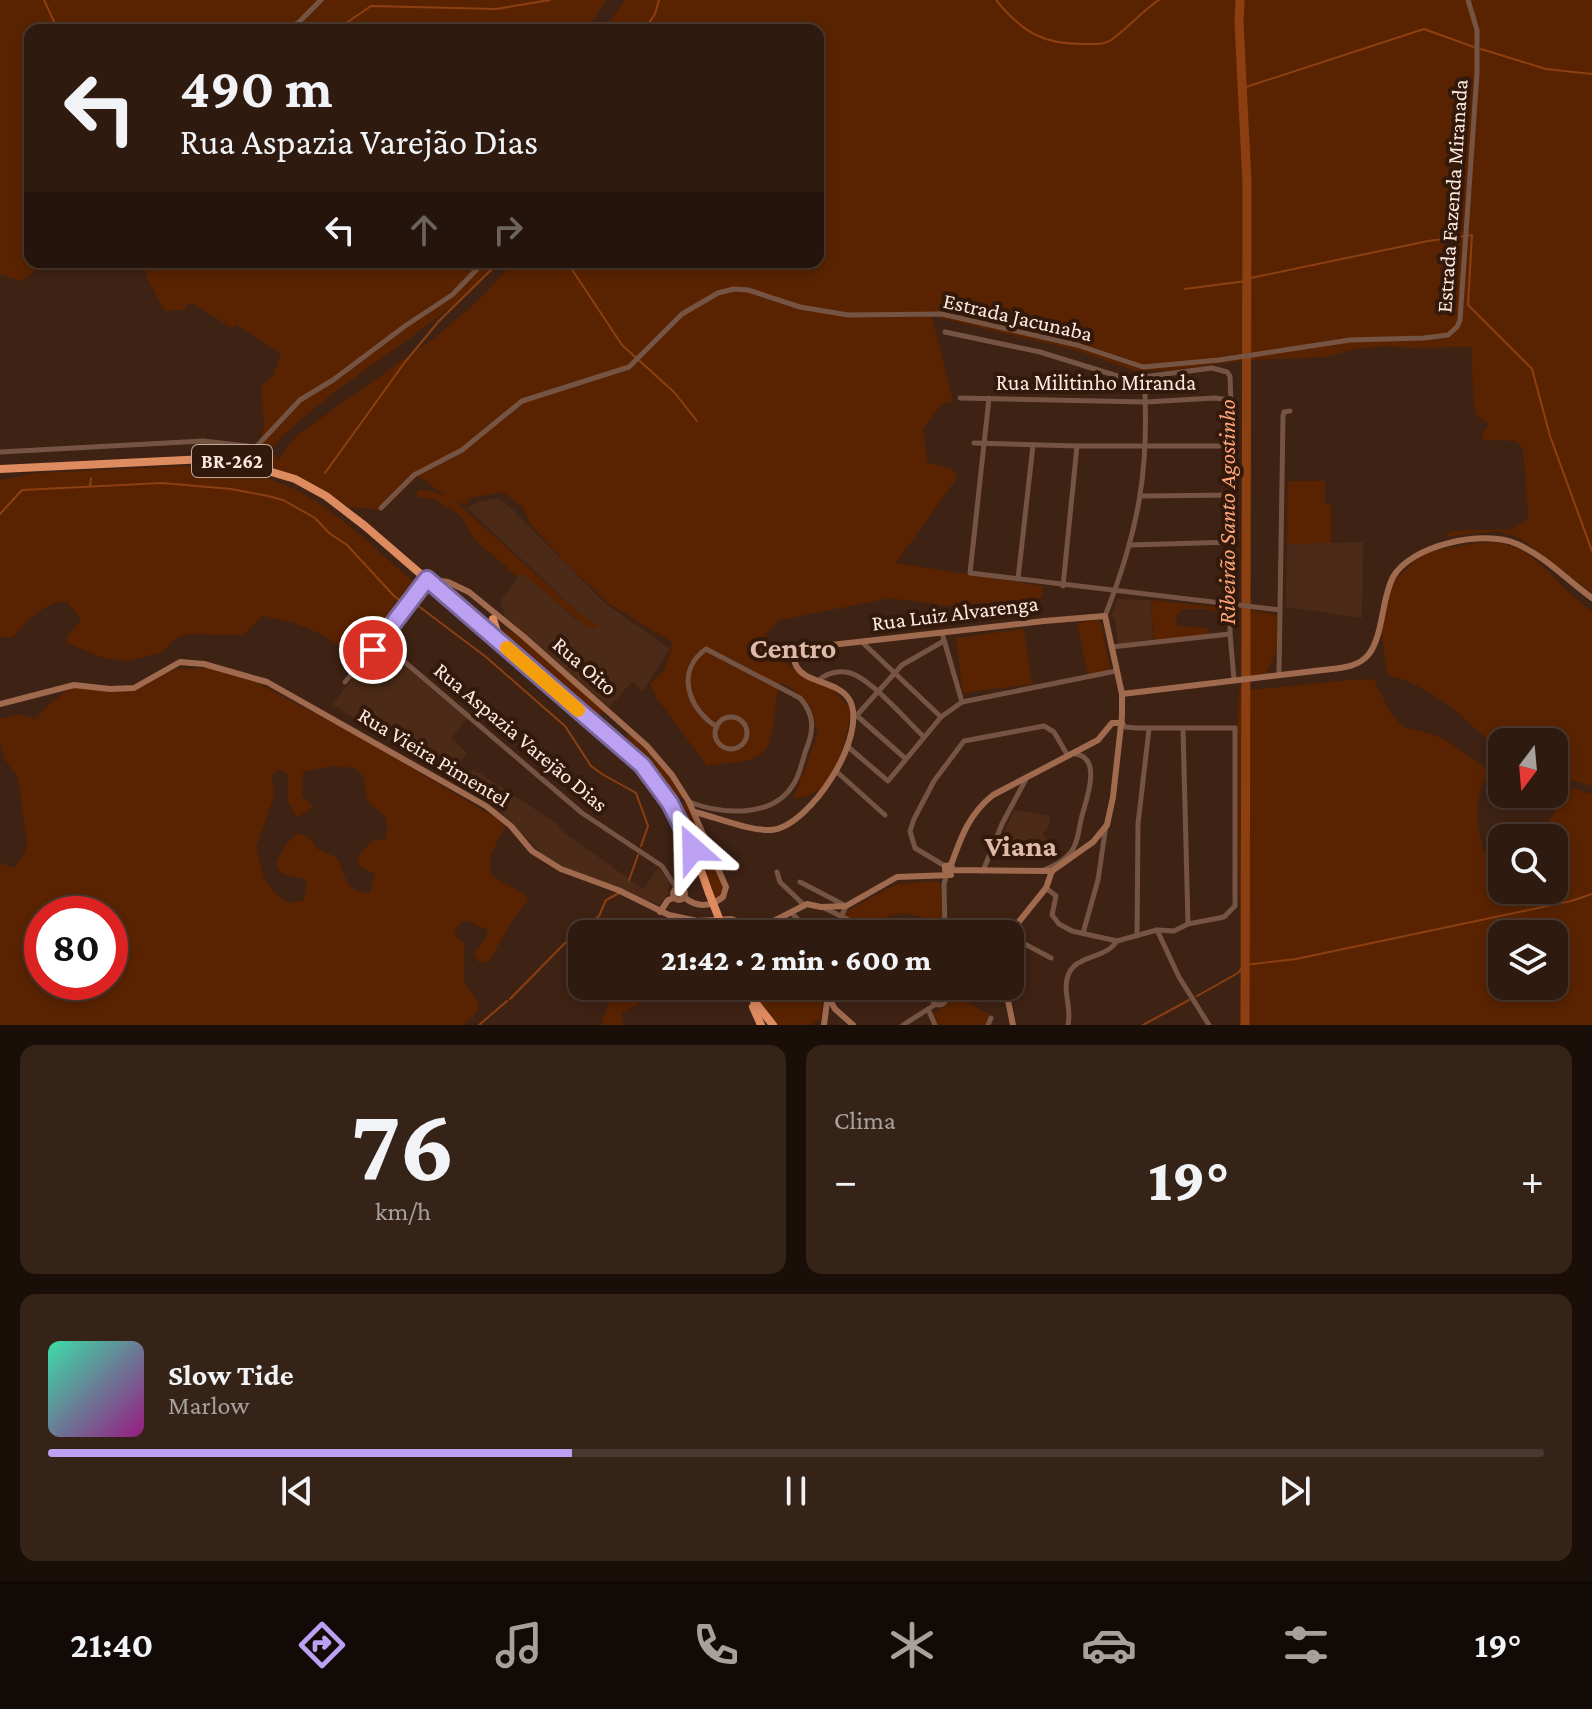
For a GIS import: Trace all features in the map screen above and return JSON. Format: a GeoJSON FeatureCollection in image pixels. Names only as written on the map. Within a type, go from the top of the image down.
{"type":"FeatureCollection","features":[{"type":"Feature","properties":{"kind":"highway","name":"BR-262"},"geometry":{"type":"LineString","coordinates":[[0,469],[222,460],[264,468],[295,479],[326,496],[482,626],[629,754],[655,781],[679,818],[719,920]]}},
{"type":"Feature","properties":{"kind":"highway"},"geometry":{"type":"LineString","coordinates":[[493,615],[494,629],[501,643]]}},
{"type":"Feature","properties":{"kind":"highway"},"geometry":{"type":"LineString","coordinates":[[749,1000],[758,1025]]}},
{"type":"Feature","properties":{"kind":"highway"},"geometry":{"type":"LineString","coordinates":[[754,1000],[773,1025]]}},
{"type":"Feature","properties":{"kind":"street"},"geometry":{"type":"LineString","coordinates":[[296,24],[321,0]]}},
{"type":"Feature","properties":{"kind":"street","name":"Estrada Fazenda Miranada"},"geometry":{"type":"LineString","coordinates":[[1143,367],[1350,340],[1448,335],[1457,327],[1460,320],[1477,73],[1477,30],[1468,0]]}},
{"type":"Feature","properties":{"kind":"street"},"geometry":{"type":"LineString","coordinates":[[0,452],[203,441],[256,447],[300,400],[452,295],[478,268]]}},
{"type":"Feature","properties":{"kind":"street","name":"Estrada Jacunaba"},"geometry":{"type":"LineString","coordinates":[[381,508],[414,475],[462,450],[522,401],[536,394],[629,367],[682,314],[718,293],[734,289],[748,290],[800,307],[848,315],[942,314],[1077,345],[1143,367]]}},
{"type":"Feature","properties":{"kind":"street"},"geometry":{"type":"LineString","coordinates":[[945,332],[1040,352],[1121,378],[1222,369],[1230,376],[1234,495],[1230,634],[1237,680]]}},
{"type":"Feature","properties":{"kind":"street"},"geometry":{"type":"LineString","coordinates":[[1083,933],[1098,880],[1122,723],[1122,694],[1105,616],[1130,545],[1142,496],[1147,447],[1143,367]]}},
{"type":"Feature","properties":{"kind":"street","name":"Rua Militinho Miranda"},"geometry":{"type":"LineString","coordinates":[[960,398],[1146,402],[1231,400]]}},
{"type":"Feature","properties":{"kind":"street"},"geometry":{"type":"LineString","coordinates":[[989,398],[970,573],[1280,610]]}},
{"type":"Feature","properties":{"kind":"street"},"geometry":{"type":"LineString","coordinates":[[1279,674],[1283,416],[1284,412],[1290,411]]}},
{"type":"Feature","properties":{"kind":"street"},"geometry":{"type":"LineString","coordinates":[[974,443],[1232,446]]}},
{"type":"Feature","properties":{"kind":"street"},"geometry":{"type":"LineString","coordinates":[[1018,579],[1033,445]]}},
{"type":"Feature","properties":{"kind":"street"},"geometry":{"type":"LineString","coordinates":[[1063,586],[1077,446]]}},
{"type":"Feature","properties":{"kind":"street"},"geometry":{"type":"LineString","coordinates":[[1142,496],[1234,495]]}},
{"type":"Feature","properties":{"kind":"street"},"geometry":{"type":"LineString","coordinates":[[1122,694],[1350,666],[1367,657],[1387,591],[1399,568],[1438,545],[1486,539],[1506,540],[1550,564],[1592,598]]}},
{"type":"Feature","properties":{"kind":"street"},"geometry":{"type":"LineString","coordinates":[[1130,545],[1233,542]]}},
{"type":"Feature","properties":{"kind":"street"},"geometry":{"type":"LineString","coordinates":[[345,682],[427,579]]}},
{"type":"Feature","properties":{"kind":"street","name":"Rua Oito"},"geometry":{"type":"LineString","coordinates":[[427,579],[462,587],[636,735],[665,765],[689,802],[726,887],[723,897],[707,905],[685,898]]}},
{"type":"Feature","properties":{"kind":"street"},"geometry":{"type":"LineString","coordinates":[[482,626],[493,615]]}},
{"type":"Feature","properties":{"kind":"street","name":"Rua Luiz Alvarenga"},"geometry":{"type":"LineString","coordinates":[[856,715],[846,695],[796,668],[795,659],[800,651],[813,647],[943,637],[1105,616]]}},
{"type":"Feature","properties":{"kind":"street"},"geometry":{"type":"LineString","coordinates":[[1111,647],[1230,634]]}},
{"type":"Feature","properties":{"kind":"street"},"geometry":{"type":"LineString","coordinates":[[694,812],[752,827],[776,829],[816,799],[837,772],[856,715],[894,673],[943,637],[962,702]]}},
{"type":"Feature","properties":{"kind":"street","name":"Rua Aspazia Varejão Dias"},"geometry":{"type":"LineString","coordinates":[[380,641],[582,813],[662,866],[677,889]]}},
{"type":"Feature","properties":{"kind":"street"},"geometry":{"type":"LineString","coordinates":[[862,642],[941,717]]}},
{"type":"Feature","properties":{"kind":"street"},"geometry":{"type":"LineString","coordinates":[[689,802],[704,808],[736,811],[762,808],[776,802],[795,783],[813,723],[807,706],[800,698],[706,649],[693,661],[687,679],[688,690],[706,720],[717,727]]}},
{"type":"Feature","properties":{"kind":"street","name":"Rua Vieira Pimentel"},"geometry":{"type":"LineString","coordinates":[[0,704],[74,685],[134,688],[180,662],[204,664],[253,677],[351,728],[486,806],[504,819],[538,856],[577,876],[618,890],[660,912],[687,920],[735,920]]}},
{"type":"Feature","properties":{"kind":"street"},"geometry":{"type":"LineString","coordinates":[[847,746],[888,781],[941,717],[962,702],[1116,671]]}},
{"type":"Feature","properties":{"kind":"street"},"geometry":{"type":"LineString","coordinates":[[819,680],[830,674],[847,672],[877,692],[924,737]]}},
{"type":"Feature","properties":{"kind":"street"},"geometry":{"type":"LineString","coordinates":[[856,715],[906,759]]}},
{"type":"Feature","properties":{"kind":"street"},"geometry":{"type":"LineString","coordinates":[[726,718],[739,719],[747,729],[745,742],[734,749],[721,745],[715,734],[717,727],[726,718]]}},
{"type":"Feature","properties":{"kind":"street"},"geometry":{"type":"LineString","coordinates":[[945,920],[944,884],[948,870],[974,811],[993,795],[1104,736],[1112,723],[1149,729],[1235,728],[1235,906],[1224,917],[1188,924],[1174,931],[1157,930],[1117,941],[1066,928],[1052,917],[1057,899],[1046,888]]}},
{"type":"Feature","properties":{"kind":"street"},"geometry":{"type":"LineString","coordinates":[[853,724],[869,724]]}},
{"type":"Feature","properties":{"kind":"street"},"geometry":{"type":"LineString","coordinates":[[948,870],[915,848],[911,826],[934,781],[964,741],[1044,726],[1054,732],[1072,755]]}},
{"type":"Feature","properties":{"kind":"street"},"geometry":{"type":"LineString","coordinates":[[1183,728],[1188,924]]}},
{"type":"Feature","properties":{"kind":"street"},"geometry":{"type":"LineString","coordinates":[[1137,936],[1138,824],[1149,729]]}},
{"type":"Feature","properties":{"kind":"street"},"geometry":{"type":"LineString","coordinates":[[1020,920],[1046,888],[1053,869],[1074,848],[1091,780],[1085,759],[1081,755],[1072,755]]}},
{"type":"Feature","properties":{"kind":"street"},"geometry":{"type":"LineString","coordinates":[[837,772],[885,815]]}},
{"type":"Feature","properties":{"kind":"street"},"geometry":{"type":"LineString","coordinates":[[982,871],[1004,819],[1026,779]]}},
{"type":"Feature","properties":{"kind":"street"},"geometry":{"type":"LineString","coordinates":[[821,907],[846,906],[897,877],[923,877],[948,870],[1030,873],[1053,869],[1093,842],[1107,825]]}},
{"type":"Feature","properties":{"kind":"street"},"geometry":{"type":"LineString","coordinates":[[777,872],[780,882],[804,905]]}},
{"type":"Feature","properties":{"kind":"street"},"geometry":{"type":"LineString","coordinates":[[800,882],[846,906]]}},
{"type":"Feature","properties":{"kind":"street"},"geometry":{"type":"LineString","coordinates":[[660,912],[668,900],[685,898],[683,890],[677,889],[674,898]]}},
{"type":"Feature","properties":{"kind":"street"},"geometry":{"type":"LineString","coordinates":[[775,920],[804,905],[814,904],[848,920]]}},
{"type":"Feature","properties":{"kind":"street"},"geometry":{"type":"LineString","coordinates":[[841,917],[846,906]]}},
{"type":"Feature","properties":{"kind":"street"},"geometry":{"type":"LineString","coordinates":[[788,913],[796,920]]}},
{"type":"Feature","properties":{"kind":"street"},"geometry":{"type":"LineString","coordinates":[[1157,930],[1179,977],[1209,1025]]}},
{"type":"Feature","properties":{"kind":"street"},"geometry":{"type":"LineString","coordinates":[[1068,1025],[1070,1009],[1066,986],[1072,968],[1082,960],[1109,951],[1117,941]]}},
{"type":"Feature","properties":{"kind":"street"},"geometry":{"type":"LineString","coordinates":[[1024,942],[1051,958]]}},
{"type":"Feature","properties":{"kind":"street"},"geometry":{"type":"LineString","coordinates":[[827,1000],[825,1023],[852,1025]]}},
{"type":"Feature","properties":{"kind":"street"},"geometry":{"type":"LineString","coordinates":[[831,1000],[840,1015],[852,1025]]}},
{"type":"Feature","properties":{"kind":"street"},"geometry":{"type":"LineString","coordinates":[[934,1000],[936,1004]]}},
{"type":"Feature","properties":{"kind":"street"},"geometry":{"type":"LineString","coordinates":[[903,1025],[936,1004],[942,1004],[942,1000]]}},
{"type":"Feature","properties":{"kind":"street"},"geometry":{"type":"LineString","coordinates":[[1008,1000],[1013,1025]]}},
{"type":"Feature","properties":{"kind":"street"},"geometry":{"type":"LineString","coordinates":[[928,1009],[935,1025]]}},
{"type":"Feature","properties":{"kind":"street"},"geometry":{"type":"LineString","coordinates":[[988,1025],[991,1018]]}},
{"type":"Feature","properties":{"kind":"shaded area"},"geometry":{"type":"Polygon","coordinates":[[[0,0],[606,0],[590,24],[24,24],[24,268],[36,268],[20,281],[0,274],[0,0]]]}},
{"type":"Feature","properties":{"kind":"shaded area"},"geometry":{"type":"Polygon","coordinates":[[[625,0],[1592,0],[1592,593],[1520,538],[1497,531],[1446,537],[1452,531],[1514,529],[1527,519],[1528,513],[1523,448],[1516,441],[1485,440],[1481,436],[1488,424],[1476,415],[1474,406],[1471,347],[1384,346],[1355,349],[1326,357],[1251,360],[1172,370],[1135,371],[1079,351],[932,316],[953,401],[941,405],[923,429],[927,462],[952,469],[957,478],[896,563],[1043,586],[1043,598],[951,606],[890,598],[780,620],[767,632],[761,644],[804,677],[832,689],[851,710],[845,740],[833,773],[819,789],[793,799],[818,734],[811,707],[795,690],[781,683],[772,731],[763,753],[746,761],[707,766],[656,697],[650,684],[664,671],[673,643],[608,603],[531,525],[522,506],[503,492],[470,498],[465,505],[453,499],[582,616],[599,626],[594,629],[583,624],[522,573],[518,577],[474,539],[455,511],[433,499],[417,497],[417,491],[427,490],[447,496],[418,476],[383,510],[349,507],[302,478],[255,461],[264,426],[261,387],[273,376],[281,354],[236,324],[232,328],[194,304],[187,304],[184,310],[165,311],[146,276],[147,268],[495,268],[445,311],[296,424],[269,450],[279,459],[297,435],[434,338],[479,300],[508,268],[824,268],[824,24],[608,24],[625,0]]]}},
{"type":"Feature","properties":{"kind":"shaded area"},"geometry":{"type":"Polygon","coordinates":[[[182,466],[224,469],[258,476],[313,499],[417,584],[377,640],[356,662],[325,636],[290,622],[263,616],[243,635],[187,634],[175,639],[163,652],[128,661],[104,658],[67,643],[68,636],[81,620],[68,602],[45,608],[13,637],[0,637],[0,480],[37,473],[182,466]]]}},
{"type":"Feature","properties":{"kind":"shaded area"},"geometry":{"type":"Polygon","coordinates":[[[1288,481],[1325,481],[1325,504],[1331,505],[1331,543],[1287,544],[1288,481]]]}},
{"type":"Feature","properties":{"kind":"shaded area"},"geometry":{"type":"Polygon","coordinates":[[[498,498],[605,603],[670,649],[643,691],[632,682],[609,707],[506,618],[500,602],[522,572],[578,621],[598,626],[582,616],[467,508],[498,498]]]}},
{"type":"Feature","properties":{"kind":"shaded area"},"geometry":{"type":"Polygon","coordinates":[[[1363,542],[1362,618],[1286,607],[1287,544],[1363,542]]]}},
{"type":"Feature","properties":{"kind":"shaded area"},"geometry":{"type":"Polygon","coordinates":[[[1484,542],[1503,543],[1520,549],[1592,611],[1592,786],[1568,779],[1568,728],[1488,728],[1488,740],[1435,696],[1387,675],[1381,627],[1391,584],[1429,551],[1484,542]]]}},
{"type":"Feature","properties":{"kind":"shaded area"},"geometry":{"type":"Polygon","coordinates":[[[1118,599],[1151,600],[1153,639],[1118,644],[1115,618],[1111,616],[1118,599]]]}},
{"type":"Feature","properties":{"kind":"shaded area"},"geometry":{"type":"Polygon","coordinates":[[[1151,600],[1216,607],[1226,610],[1226,615],[1206,609],[1183,609],[1176,617],[1178,626],[1207,628],[1212,636],[1154,642],[1151,600]]]}},
{"type":"Feature","properties":{"kind":"shaded area"},"geometry":{"type":"Polygon","coordinates":[[[1246,609],[1277,615],[1277,650],[1266,674],[1245,676],[1246,609]]]}},
{"type":"Feature","properties":{"kind":"shaded area"},"geometry":{"type":"Polygon","coordinates":[[[1100,621],[1110,667],[1108,671],[1088,675],[1077,623],[1100,621]]]}},
{"type":"Feature","properties":{"kind":"shaded area"},"geometry":{"type":"Polygon","coordinates":[[[504,628],[530,643],[604,710],[596,720],[500,634],[504,628]]]}},
{"type":"Feature","properties":{"kind":"shaded area"},"geometry":{"type":"Polygon","coordinates":[[[1024,629],[1032,684],[963,693],[956,638],[1024,629]]]}},
{"type":"Feature","properties":{"kind":"shaded area"},"geometry":{"type":"Polygon","coordinates":[[[380,645],[467,719],[451,738],[467,753],[460,762],[461,766],[470,772],[473,769],[559,825],[558,828],[643,889],[658,868],[670,881],[668,894],[659,905],[569,870],[543,854],[502,812],[332,704],[380,645]]]}},
{"type":"Feature","properties":{"kind":"shaded area"},"geometry":{"type":"Polygon","coordinates":[[[207,668],[252,680],[361,738],[506,824],[491,854],[490,874],[529,898],[511,922],[490,960],[483,963],[478,962],[474,953],[486,939],[488,927],[481,928],[469,921],[462,922],[456,928],[455,936],[464,943],[464,981],[479,1010],[464,1025],[0,1025],[0,862],[12,868],[15,866],[27,844],[18,778],[5,760],[0,743],[0,719],[20,714],[35,719],[71,688],[136,690],[175,669],[207,668]],[[333,766],[303,772],[302,796],[312,806],[297,817],[288,802],[288,774],[278,769],[272,776],[275,794],[256,847],[264,879],[276,894],[290,903],[304,900],[307,881],[284,875],[276,862],[288,842],[299,833],[311,839],[317,849],[336,857],[350,886],[370,893],[375,874],[360,867],[358,857],[372,840],[386,839],[387,824],[381,813],[367,801],[364,778],[356,768],[333,766]]]}},
{"type":"Feature","properties":{"kind":"shaded area"},"geometry":{"type":"Polygon","coordinates":[[[1374,680],[1392,715],[1405,728],[1446,740],[1487,769],[1478,812],[1481,839],[1488,858],[1488,904],[1568,904],[1568,824],[1548,824],[1556,808],[1568,808],[1568,787],[1592,794],[1592,1025],[1239,1025],[1244,1012],[1235,773],[1239,691],[1374,680]]]}},
{"type":"Feature","properties":{"kind":"shaded area"},"geometry":{"type":"Polygon","coordinates":[[[629,734],[660,763],[684,798],[673,796],[623,745],[629,734]]]}},
{"type":"Feature","properties":{"kind":"shaded area"},"geometry":{"type":"Polygon","coordinates":[[[683,803],[686,803],[724,886],[724,892],[716,899],[681,810],[683,803]]]}},
{"type":"Feature","properties":{"kind":"shaded area"},"geometry":{"type":"Polygon","coordinates":[[[1014,810],[1049,816],[1050,823],[1043,835],[1057,845],[1052,857],[1025,853],[1000,842],[1014,810]]]}},
{"type":"Feature","properties":{"kind":"shaded area"},"geometry":{"type":"Polygon","coordinates":[[[937,881],[941,887],[942,920],[901,913],[886,920],[856,920],[845,915],[847,911],[897,884],[937,881]]]}},
{"type":"Feature","properties":{"kind":"shaded area"},"geometry":{"type":"Polygon","coordinates":[[[610,1000],[645,1000],[621,1013],[624,1025],[601,1025],[610,1000]]]}},
{"type":"Feature","properties":{"kind":"shaded area"},"geometry":{"type":"Polygon","coordinates":[[[759,1000],[823,1000],[821,1018],[810,1025],[776,1025],[759,1000]]]}},
{"type":"Feature","properties":{"kind":"shaded area"},"geometry":{"type":"Polygon","coordinates":[[[953,1000],[963,1000],[990,1015],[985,1025],[937,1025],[932,1014],[953,1000]]]}},
{"type":"Feature","properties":{"kind":"waterway"},"geometry":{"type":"LineString","coordinates":[[44,0],[55,24]]}},
{"type":"Feature","properties":{"kind":"waterway"},"geometry":{"type":"LineString","coordinates":[[345,24],[371,6],[496,9],[550,0]]}},
{"type":"Feature","properties":{"kind":"waterway"},"geometry":{"type":"LineString","coordinates":[[648,24],[659,0]]}},
{"type":"Feature","properties":{"kind":"waterway"},"geometry":{"type":"LineString","coordinates":[[996,0],[1025,29],[1046,39],[1072,44],[1111,40],[1159,0]]}},
{"type":"Feature","properties":{"kind":"waterway","name":"Ribeirão Santo Agostinho"},"geometry":{"type":"LineString","coordinates":[[1240,0],[1247,184],[1245,1025]]}},
{"type":"Feature","properties":{"kind":"waterway"},"geometry":{"type":"LineString","coordinates":[[1243,88],[1424,29],[1474,47]]}},
{"type":"Feature","properties":{"kind":"waterway"},"geometry":{"type":"LineString","coordinates":[[1481,49],[1546,69],[1592,74]]}},
{"type":"Feature","properties":{"kind":"waterway"},"geometry":{"type":"LineString","coordinates":[[1246,279],[1428,241],[1472,235],[1468,305],[1532,369],[1550,436],[1592,551]]}},
{"type":"Feature","properties":{"kind":"waterway"},"geometry":{"type":"LineString","coordinates":[[325,473],[405,362],[439,321],[493,268]]}},
{"type":"Feature","properties":{"kind":"waterway"},"geometry":{"type":"LineString","coordinates":[[571,268],[622,345],[674,392],[697,421]]}},
{"type":"Feature","properties":{"kind":"waterway"},"geometry":{"type":"LineString","coordinates":[[1185,289],[1246,281]]}},
{"type":"Feature","properties":{"kind":"waterway"},"geometry":{"type":"LineString","coordinates":[[90,486],[91,478]]}},
{"type":"Feature","properties":{"kind":"waterway"},"geometry":{"type":"LineString","coordinates":[[0,514],[22,490],[162,483],[231,489],[268,496],[283,500],[315,518],[329,533],[347,545],[394,596],[407,602]]}},
{"type":"Feature","properties":{"kind":"waterway"},"geometry":{"type":"LineString","coordinates":[[413,602],[486,657],[565,726],[591,766],[636,793],[648,826],[641,846]]}},
{"type":"Feature","properties":{"kind":"waterway"},"geometry":{"type":"LineString","coordinates":[[629,880],[638,855]]}},
{"type":"Feature","properties":{"kind":"waterway"},"geometry":{"type":"LineString","coordinates":[[510,999],[568,940],[599,916],[606,900],[619,893]]}},
{"type":"Feature","properties":{"kind":"waterway"},"geometry":{"type":"LineString","coordinates":[[1197,996],[1238,973],[1244,965],[1296,959],[1592,894]]}},
{"type":"Feature","properties":{"kind":"waterway"},"geometry":{"type":"LineString","coordinates":[[1143,1025],[1189,1000]]}},
{"type":"Feature","properties":{"kind":"waterway"},"geometry":{"type":"LineString","coordinates":[[479,1025],[507,1001]]}},
{"type":"Feature","properties":{"kind":"slow traffic"},"geometry":{"type":"LineString","coordinates":[[507,648],[578,710]]}},
{"type":"Feature","properties":{"kind":"district","name":"Centro"},"geometry":{"type":"Point","coordinates":[793,647]}},
{"type":"Feature","properties":{"kind":"district","name":"Viana"},"geometry":{"type":"Point","coordinates":[1021,845]}},
{"type":"Feature","properties":{"kind":"route"},"geometry":{"type":"LineString","coordinates":[[373,650],[427,579],[642,765],[670,803],[693,849]]}}]}
